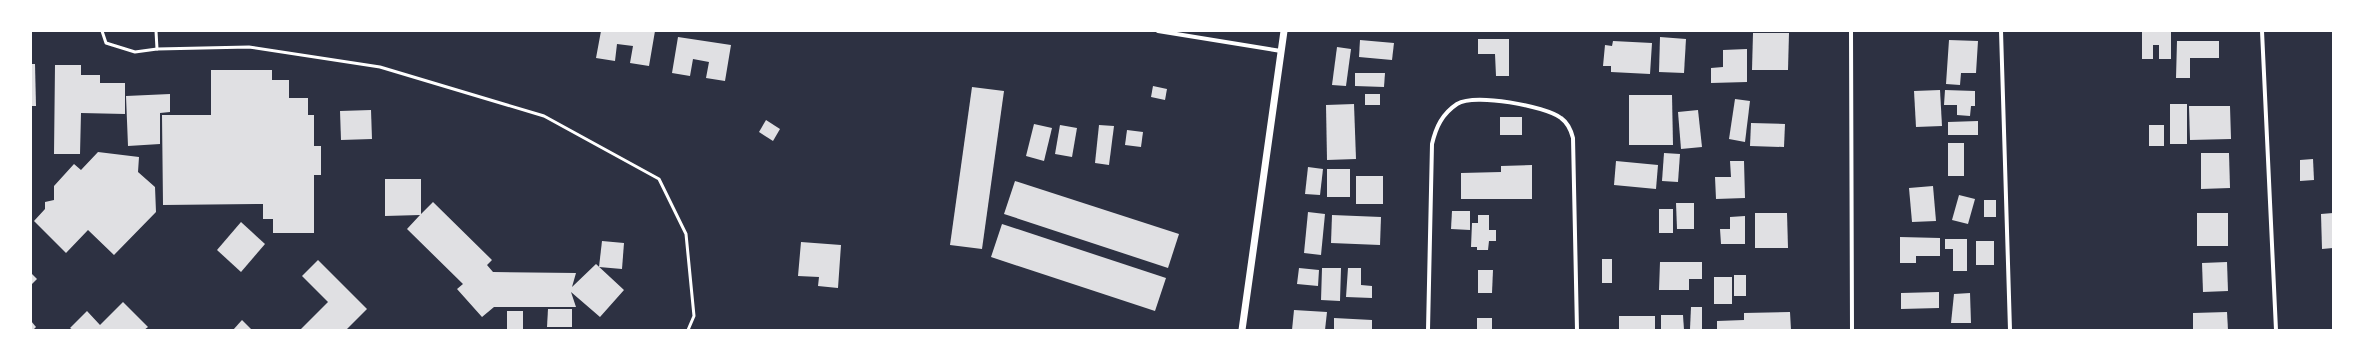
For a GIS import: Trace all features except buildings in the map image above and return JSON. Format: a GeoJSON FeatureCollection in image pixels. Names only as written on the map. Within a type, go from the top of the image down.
{"type":"FeatureCollection","features":[{"type":"Feature","properties":{"kind":"street"},"geometry":{"type":"LineString","coordinates":[[1158,31],[1281,51]]}},
{"type":"Feature","properties":{"kind":"street"},"geometry":{"type":"LineString","coordinates":[[1242,330],[1284,31]]}},
{"type":"Feature","properties":{"kind":"street"},"geometry":{"type":"LineString","coordinates":[[1851,31],[1852,330]]}},
{"type":"Feature","properties":{"kind":"street"},"geometry":{"type":"LineString","coordinates":[[2001,31],[2010,330]]}},
{"type":"Feature","properties":{"kind":"street"},"geometry":{"type":"LineString","coordinates":[[2262,31],[2276,330]]}},
{"type":"Feature","properties":{"kind":"street"},"geometry":{"type":"LineString","coordinates":[[1428,330],[1434,137],[1437,124],[1457,104],[1468,100],[1489,99],[1531,108],[1560,117],[1570,128],[1573,138],[1577,330]]}},
{"type":"Feature","properties":{"kind":"lane"},"geometry":{"type":"LineString","coordinates":[[102,31],[106,43],[135,52],[157,49],[249,47],[380,67],[544,116],[659,180],[686,234],[694,316],[688,330]]}},
{"type":"Feature","properties":{"kind":"lane"},"geometry":{"type":"LineString","coordinates":[[156,31],[157,49]]}}]}
